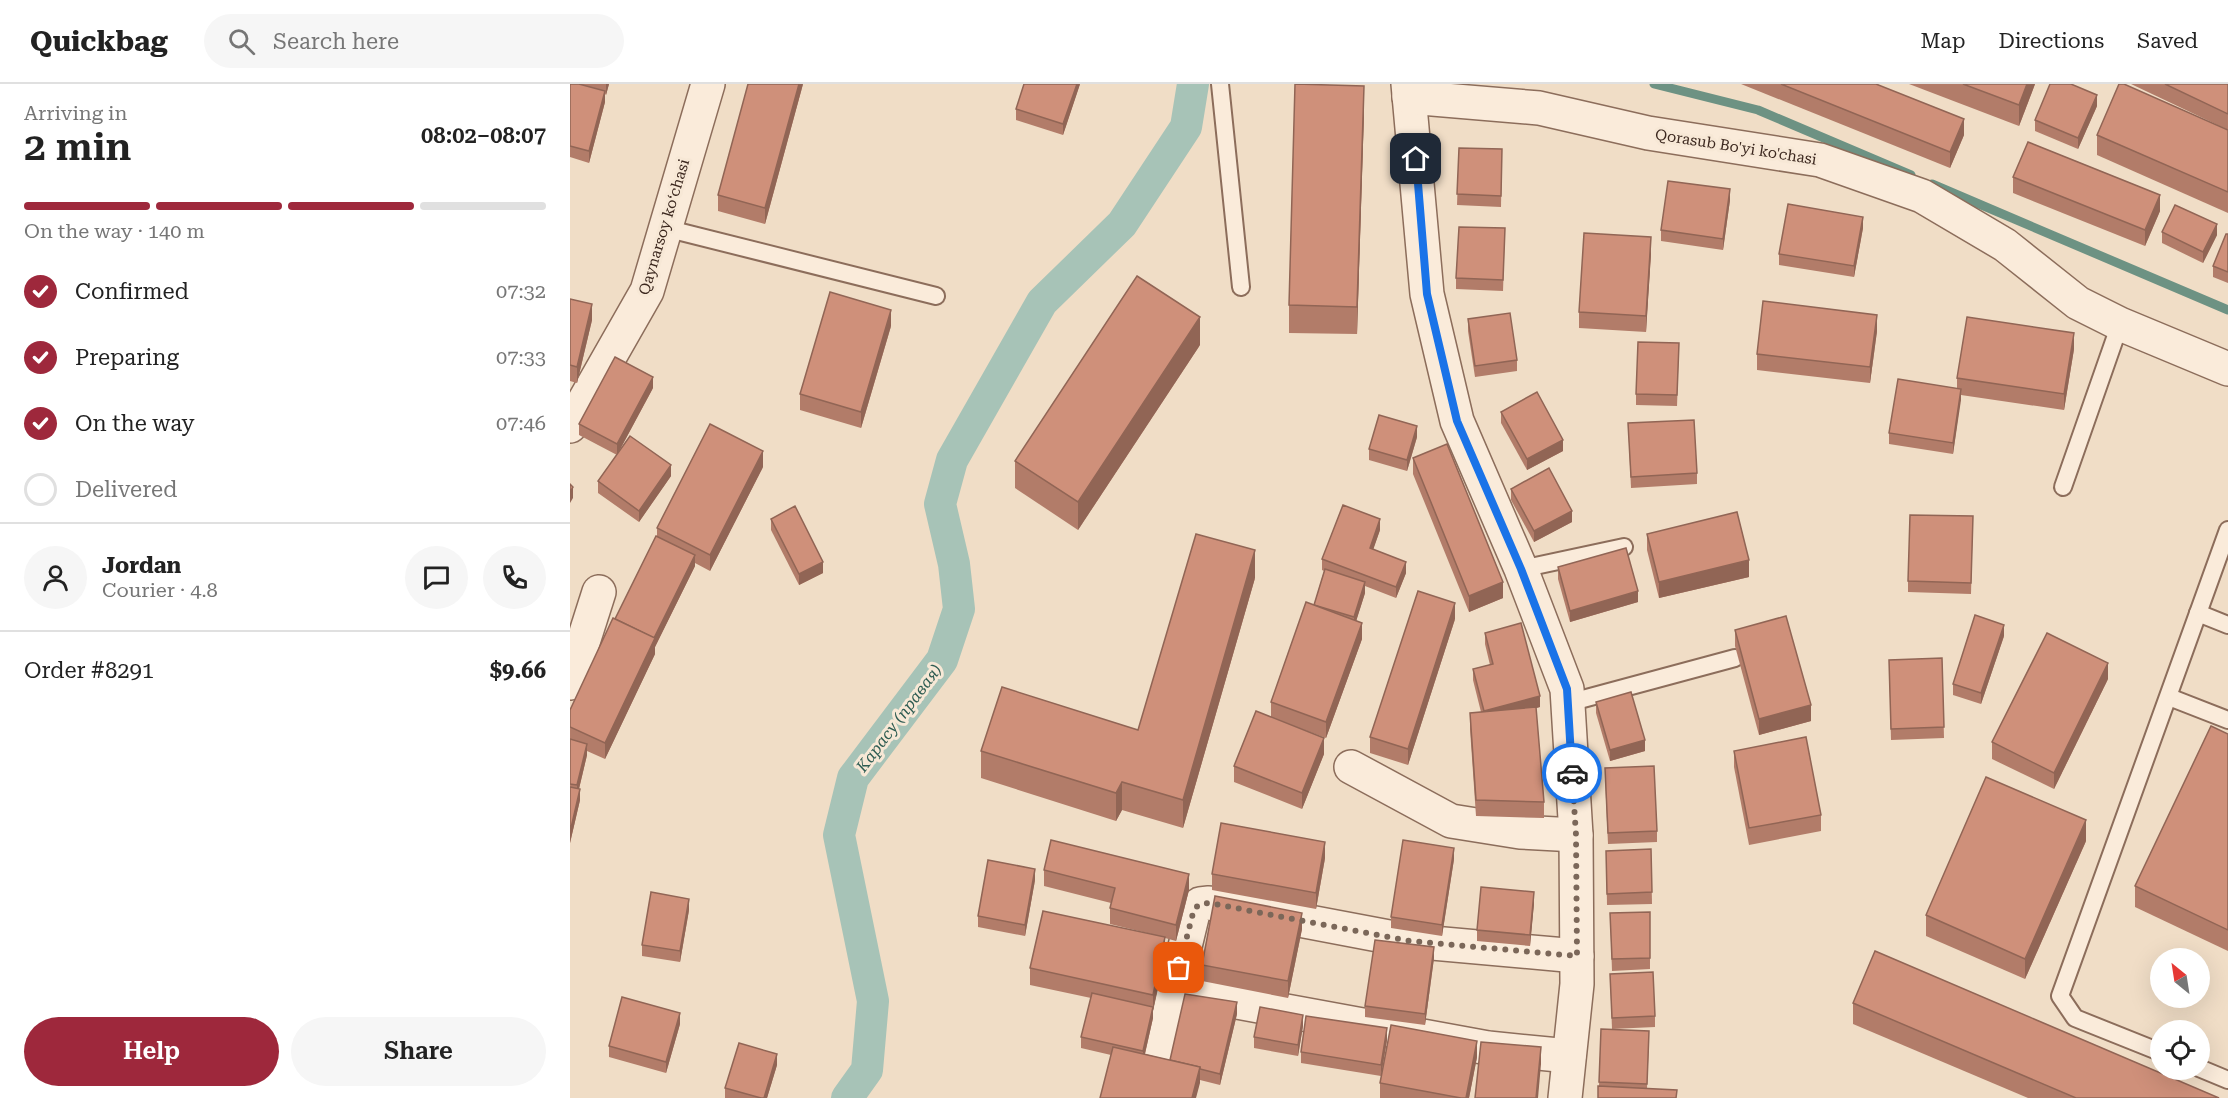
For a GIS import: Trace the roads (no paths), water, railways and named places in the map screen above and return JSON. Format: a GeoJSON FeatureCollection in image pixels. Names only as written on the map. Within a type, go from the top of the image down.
{"type":"FeatureCollection","features":[{"type":"Feature","properties":{"kind":"street","name":"Qaynarsoy koʻchasi"},"geometry":{"type":"LineString","coordinates":[[570,426],[647,291],[708,84]]}},
{"type":"Feature","properties":{"kind":"street","name":"Qorasub Bo'yi ko'chasi"},"geometry":{"type":"LineString","coordinates":[[1565,1098],[1577,956],[1576,835],[1567,689],[1521,569],[1457,421],[1427,294],[1409,90],[1539,108],[1648,133],[1820,160],[1922,196],[2005,245],[2078,303],[2120,324],[2228,369]]}},
{"type":"Feature","properties":{"kind":"street"},"geometry":{"type":"LineString","coordinates":[[570,683],[599,592]]}},
{"type":"Feature","properties":{"kind":"street"},"geometry":{"type":"LineString","coordinates":[[1351,767],[1451,821],[1520,832],[1576,835]]}},
{"type":"Feature","properties":{"kind":"street"},"geometry":{"type":"LineString","coordinates":[[1161,1052],[1194,909],[1200,904],[1209,903],[1410,941],[1577,956]]}},
{"type":"Feature","properties":{"kind":"street"},"geometry":{"type":"LineString","coordinates":[[1174,988],[1188,993],[1488,1048],[1569,1056]]}},
{"type":"Feature","properties":{"kind":"lane"},"geometry":{"type":"LineString","coordinates":[[1220,84],[1241,287]]}},
{"type":"Feature","properties":{"kind":"lane"},"geometry":{"type":"LineString","coordinates":[[665,228],[936,296]]}},
{"type":"Feature","properties":{"kind":"lane"},"geometry":{"type":"LineString","coordinates":[[2063,487],[2120,324]]}},
{"type":"Feature","properties":{"kind":"lane"},"geometry":{"type":"LineString","coordinates":[[2150,1048],[2075,1018],[2060,996],[2227,538]]}},
{"type":"Feature","properties":{"kind":"lane"},"geometry":{"type":"LineString","coordinates":[[1521,569],[1624,547]]}},
{"type":"Feature","properties":{"kind":"lane"},"geometry":{"type":"LineString","coordinates":[[2198,613],[2228,625]]}},
{"type":"Feature","properties":{"kind":"lane"},"geometry":{"type":"LineString","coordinates":[[1568,704],[1735,658]]}},
{"type":"Feature","properties":{"kind":"lane"},"geometry":{"type":"LineString","coordinates":[[2169,697],[2228,720]]}},
{"type":"Feature","properties":{"kind":"lane"},"geometry":{"type":"LineString","coordinates":[[2210,1073],[2228,1080]]}},
{"type":"Feature","properties":{"kind":"waterway","name":"Карасу (правая)"},"geometry":{"type":"LineString","coordinates":[[847,1098],[867,1070],[873,1001],[839,835],[853,778],[942,660],[959,609],[954,564],[940,504],[952,460],[1042,302],[1122,224],[1186,127],[1193,84]]}},
{"type":"Feature","properties":{"kind":"waterway"},"geometry":{"type":"LineString","coordinates":[[1654,84],[1758,110],[1911,175]]}},
{"type":"Feature","properties":{"kind":"waterway"},"geometry":{"type":"LineString","coordinates":[[1932,184],[2228,310]]}}]}
